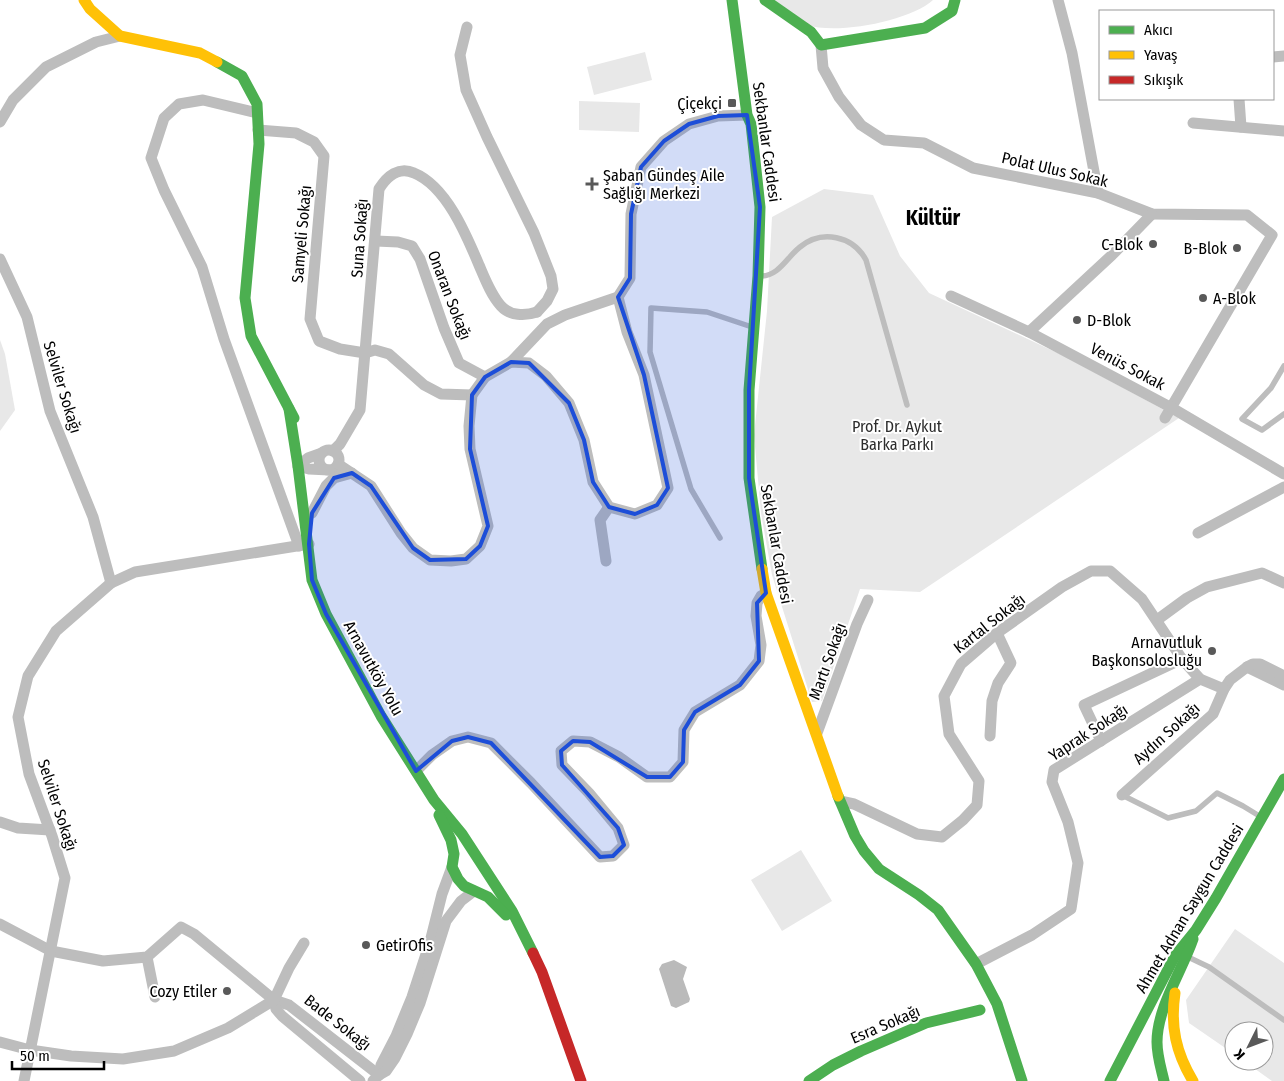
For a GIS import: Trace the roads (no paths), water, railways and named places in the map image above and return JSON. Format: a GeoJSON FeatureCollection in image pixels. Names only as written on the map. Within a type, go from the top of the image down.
{"type":"FeatureCollection","features":[{"type":"Feature","properties":{"kind":"main road"},"geometry":{"type":"LineString","coordinates":[[84,0],[90,9],[120,36],[200,53],[242,76],[257,104],[259,144],[245,298],[251,336],[289,409],[305,464],[312,513],[304,545]]}},
{"type":"Feature","properties":{"kind":"main road","name":"Sekbanlar Caddesi"},"geometry":{"type":"LineString","coordinates":[[732,0],[747,115],[751,124],[760,207],[758,276],[749,390],[749,478],[766,593],[790,664],[855,836],[864,851],[880,869],[938,910],[976,964],[991,991],[1022,1081]]}},
{"type":"Feature","properties":{"kind":"main road"},"geometry":{"type":"LineString","coordinates":[[765,0],[811,32],[821,45],[925,28],[952,11],[955,0]]}},
{"type":"Feature","properties":{"kind":"main road"},"geometry":{"type":"LineString","coordinates":[[304,545],[305,464]]}},
{"type":"Feature","properties":{"kind":"main road","name":"Arnavutköy Yolu"},"geometry":{"type":"LineString","coordinates":[[304,545],[312,580],[326,614],[381,716],[434,800]]}},
{"type":"Feature","properties":{"kind":"main road","name":"Ahmet Adnan Saygun Caddesi"},"geometry":{"type":"LineString","coordinates":[[1110,1081],[1175,956],[1196,930],[1284,779]]}},
{"type":"Feature","properties":{"kind":"main road"},"geometry":{"type":"LineString","coordinates":[[434,800],[442,808],[476,856],[512,911],[542,972],[581,1081]]}},
{"type":"Feature","properties":{"kind":"main road"},"geometry":{"type":"LineString","coordinates":[[434,800],[435,809],[447,830],[456,879],[466,888],[486,896],[498,905],[522,934]]}},
{"type":"Feature","properties":{"kind":"main road"},"geometry":{"type":"LineString","coordinates":[[453,863],[464,855],[471,854],[476,856]]}},
{"type":"Feature","properties":{"kind":"main road"},"geometry":{"type":"LineString","coordinates":[[474,891],[486,879],[487,872]]}},
{"type":"Feature","properties":{"kind":"main road"},"geometry":{"type":"LineString","coordinates":[[1164,1081],[1159,1061],[1158,1028],[1162,1011],[1188,957],[1196,930]]}},
{"type":"Feature","properties":{"kind":"main road"},"geometry":{"type":"LineString","coordinates":[[1177,978],[1172,1025],[1179,1056],[1193,1081]]}},
{"type":"Feature","properties":{"kind":"main road"},"geometry":{"type":"LineString","coordinates":[[991,991],[980,1010],[1003,1022]]}},
{"type":"Feature","properties":{"kind":"main road","name":"Esra Sokağı"},"geometry":{"type":"LineString","coordinates":[[809,1081],[833,1065],[861,1051],[926,1023],[980,1010]]}},
{"type":"Feature","properties":{"kind":"street"},"geometry":{"type":"LineString","coordinates":[[1058,0],[1072,53],[1098,193]]}},
{"type":"Feature","properties":{"kind":"street"},"geometry":{"type":"LineString","coordinates":[[467,27],[460,55],[466,90],[486,137],[534,233],[551,276],[552,289],[547,301],[537,312],[547,324]]}},
{"type":"Feature","properties":{"kind":"street"},"geometry":{"type":"LineString","coordinates":[[0,122],[13,100],[46,67],[96,42],[120,36]]}},
{"type":"Feature","properties":{"kind":"street","name":"Polat Ulus Sokak"},"geometry":{"type":"LineString","coordinates":[[821,45],[823,68],[839,97],[862,125],[884,140],[924,144],[973,168],[1098,193],[1152,214],[1247,215],[1272,235],[1172,408],[1164,418]]}},
{"type":"Feature","properties":{"kind":"street"},"geometry":{"type":"LineString","coordinates":[[257,114],[204,100],[179,104],[164,118],[151,158],[164,190],[202,267],[224,339],[304,545]]}},
{"type":"Feature","properties":{"kind":"street"},"geometry":{"type":"LineString","coordinates":[[1239,100],[1241,127]]}},
{"type":"Feature","properties":{"kind":"street"},"geometry":{"type":"LineString","coordinates":[[328,452],[319,458],[320,465],[352,473],[371,486],[412,548],[430,560],[450,561],[466,559],[480,546],[488,526],[470,450],[468,426],[472,395],[485,377],[511,362],[547,324],[565,315],[618,297],[630,278],[631,214],[641,166],[664,141],[689,124],[718,116],[747,115]]}},
{"type":"Feature","properties":{"kind":"street"},"geometry":{"type":"LineString","coordinates":[[1193,123],[1284,131]]}},
{"type":"Feature","properties":{"kind":"street","name":"Samyeli Sokağı"},"geometry":{"type":"LineString","coordinates":[[258,130],[296,133],[314,142],[324,156],[310,319],[319,341],[340,349],[366,353]]}},
{"type":"Feature","properties":{"kind":"street","name":"Suna Sokağı"},"geometry":{"type":"LineString","coordinates":[[328,452],[340,444],[360,410],[376,241],[379,188],[394,173],[407,170],[423,177],[440,193],[461,225],[488,287],[502,307],[512,313],[524,316],[537,312]]}},
{"type":"Feature","properties":{"kind":"street"},"geometry":{"type":"LineString","coordinates":[[1029,332],[1152,214]]}},
{"type":"Feature","properties":{"kind":"street","name":"Onaran Sokağı"},"geometry":{"type":"LineString","coordinates":[[376,241],[398,242],[412,246],[420,259],[441,320],[459,363],[485,377]]}},
{"type":"Feature","properties":{"kind":"street","name":"Selviler Sokağı"},"geometry":{"type":"LineString","coordinates":[[0,258],[26,317],[50,410],[93,517],[111,583]]}},
{"type":"Feature","properties":{"kind":"street","name":"Venüs Sokak"},"geometry":{"type":"LineString","coordinates":[[952,296],[1029,332],[1172,408],[1284,474]]}},
{"type":"Feature","properties":{"kind":"street"},"geometry":{"type":"LineString","coordinates":[[511,362],[529,363],[546,376],[569,403],[584,440],[593,482],[609,507],[635,514],[657,505],[668,488],[644,375],[627,332],[618,297]]}},
{"type":"Feature","properties":{"kind":"street"},"geometry":{"type":"LineString","coordinates":[[366,353],[375,350],[389,354],[424,385],[441,394],[472,395]]}},
{"type":"Feature","properties":{"kind":"street"},"geometry":{"type":"LineString","coordinates":[[305,464],[328,452],[337,455],[333,467]]}},
{"type":"Feature","properties":{"kind":"street"},"geometry":{"type":"LineString","coordinates":[[305,464],[333,467]]}},
{"type":"Feature","properties":{"kind":"street"},"geometry":{"type":"LineString","coordinates":[[312,513],[326,486],[334,478],[352,473]]}},
{"type":"Feature","properties":{"kind":"street"},"geometry":{"type":"LineString","coordinates":[[1198,532],[1284,487]]}},
{"type":"Feature","properties":{"kind":"street"},"geometry":{"type":"LineString","coordinates":[[606,561],[600,520],[609,507]]}},
{"type":"Feature","properties":{"kind":"street","name":"Selviler Sokağı"},"geometry":{"type":"LineString","coordinates":[[24,1081],[65,878],[50,830],[29,774],[18,717],[28,676],[56,631],[111,583],[135,572],[304,545]]}},
{"type":"Feature","properties":{"kind":"street","name":"Kartal Sokağı"},"geometry":{"type":"LineString","coordinates":[[840,800],[854,804],[917,834],[942,837],[972,810],[977,804],[979,781],[949,734],[944,696],[961,664],[997,633],[1062,587],[1091,572],[1110,571],[1142,598],[1182,659],[1200,679],[1224,689]]}},
{"type":"Feature","properties":{"kind":"street"},"geometry":{"type":"LineString","coordinates":[[1157,620],[1187,598],[1207,588],[1262,573],[1284,583]]}},
{"type":"Feature","properties":{"kind":"street"},"geometry":{"type":"LineString","coordinates":[[416,771],[432,755],[452,741],[468,737],[492,743],[600,858],[613,856],[624,845],[618,828],[589,793],[562,765],[561,751],[573,741],[590,742],[620,757],[647,777],[670,777],[683,762],[684,730],[695,712],[740,684],[758,661],[761,645],[756,616],[757,603],[761,596],[766,593]]}},
{"type":"Feature","properties":{"kind":"street","name":"Martı Sokağı"},"geometry":{"type":"LineString","coordinates":[[817,733],[857,624],[868,600]]}},
{"type":"Feature","properties":{"kind":"street"},"geometry":{"type":"LineString","coordinates":[[990,736],[992,702],[998,683],[1011,663],[997,633]]}},
{"type":"Feature","properties":{"kind":"street"},"geometry":{"type":"LineString","coordinates":[[1101,741],[1084,705],[1182,659]]}},
{"type":"Feature","properties":{"kind":"street"},"geometry":{"type":"LineString","coordinates":[[1224,689],[1230,680],[1253,664],[1260,664],[1284,676]]}},
{"type":"Feature","properties":{"kind":"street"},"geometry":{"type":"LineString","coordinates":[[1247,667],[1284,685]]}},
{"type":"Feature","properties":{"kind":"street","name":"Yaprak Sokağı"},"geometry":{"type":"LineString","coordinates":[[976,964],[1032,935],[1071,909],[1078,863],[1068,822],[1052,782],[1054,770],[1200,679]]}},
{"type":"Feature","properties":{"kind":"street","name":"Aydın Sokağı"},"geometry":{"type":"LineString","coordinates":[[1122,795],[1213,714],[1224,689]]}},
{"type":"Feature","properties":{"kind":"street"},"geometry":{"type":"LineString","coordinates":[[0,822],[18,828],[50,830]]}},
{"type":"Feature","properties":{"kind":"street"},"geometry":{"type":"LineString","coordinates":[[376,1078],[412,997],[453,863]]}},
{"type":"Feature","properties":{"kind":"street"},"geometry":{"type":"LineString","coordinates":[[376,1078],[386,1071],[395,1058],[420,1004],[446,920],[461,901],[474,891]]}},
{"type":"Feature","properties":{"kind":"street"},"geometry":{"type":"LineString","coordinates":[[0,924],[51,951],[103,961],[147,957],[155,997]]}},
{"type":"Feature","properties":{"kind":"street","name":"Bade Sokağı"},"geometry":{"type":"LineString","coordinates":[[147,957],[180,927],[194,934],[274,1000],[282,1001],[289,1005],[376,1078]]}},
{"type":"Feature","properties":{"kind":"street"},"geometry":{"type":"LineString","coordinates":[[0,1042],[30,1050],[71,1056],[123,1059],[174,1051],[228,1028],[274,1000],[289,968],[304,943]]}},
{"type":"Feature","properties":{"kind":"street","name":"Bade Sokağı"},"geometry":{"type":"LineString","coordinates":[[274,1000],[276,1009],[282,1016],[360,1081]]}},
{"type":"Feature","properties":{"kind":"lane"},"geometry":{"type":"LineString","coordinates":[[758,276],[772,274],[800,247],[817,238],[833,236],[853,244],[866,260],[907,405]]}},
{"type":"Feature","properties":{"kind":"lane"},"geometry":{"type":"LineString","coordinates":[[720,538],[691,489],[650,352],[651,308],[707,312],[754,328]]}},
{"type":"Feature","properties":{"kind":"lane"},"geometry":{"type":"LineString","coordinates":[[1284,366],[1271,388],[1242,419],[1262,430],[1284,414]]}},
{"type":"Feature","properties":{"kind":"lane"},"geometry":{"type":"LineString","coordinates":[[1122,795],[1168,818],[1196,811],[1217,793],[1262,818]]}},
{"type":"Feature","properties":{"kind":"lane"},"geometry":{"type":"LineString","coordinates":[[1188,957],[1209,967],[1284,1020]]}},
{"type":"Feature","properties":{"kind":"place","name":"Çiçekçi"},"geometry":{"type":"Point","coordinates":[732,103]}},
{"type":"Feature","properties":{"kind":"place","name":"Şaban Gündeş Aile Sağlığı Merkezi"},"geometry":{"type":"Point","coordinates":[592,184]}},
{"type":"Feature","properties":{"kind":"place","name":"C-Blok"},"geometry":{"type":"Point","coordinates":[1153,244]}},
{"type":"Feature","properties":{"kind":"place","name":"B-Blok"},"geometry":{"type":"Point","coordinates":[1237,248]}},
{"type":"Feature","properties":{"kind":"place","name":"A-Blok"},"geometry":{"type":"Point","coordinates":[1203,298]}},
{"type":"Feature","properties":{"kind":"place","name":"D-Blok"},"geometry":{"type":"Point","coordinates":[1077,320]}},
{"type":"Feature","properties":{"kind":"place","name":"Arnavutluk Başkonsolosluğu"},"geometry":{"type":"Point","coordinates":[1212,651]}},
{"type":"Feature","properties":{"kind":"place","name":"GetirOfis"},"geometry":{"type":"Point","coordinates":[366,945]}},
{"type":"Feature","properties":{"kind":"place","name":"Cozy Etiler"},"geometry":{"type":"Point","coordinates":[227,991]}},
{"type":"Feature","properties":{"kind":"district","name":"Kültür"},"geometry":{"type":"Point","coordinates":[933,218]}},
{"type":"Feature","properties":{"kind":"park label","name":"Prof. Dr. Aykut Barka Parkı"},"geometry":{"type":"Point","coordinates":[897,435]}}]}
